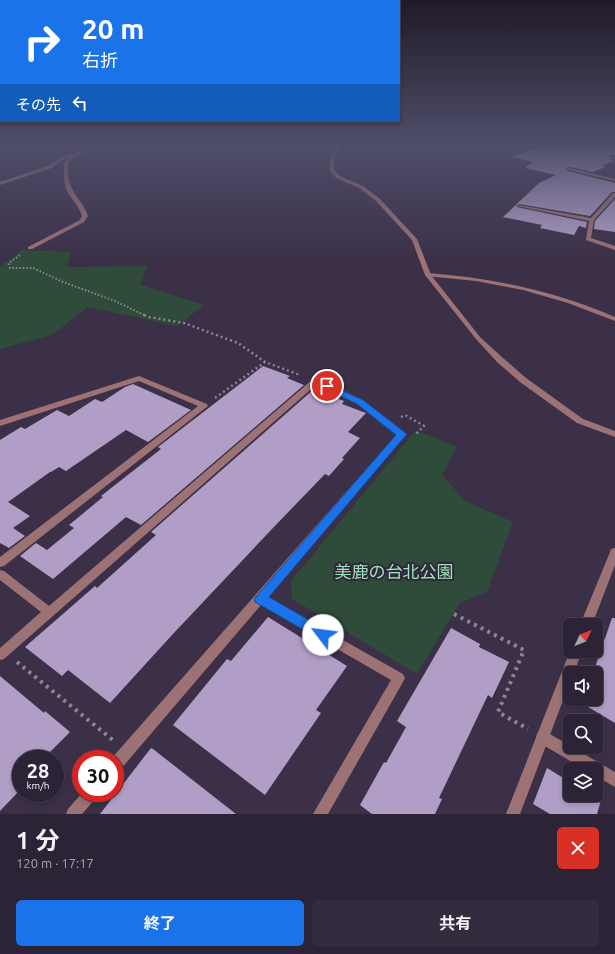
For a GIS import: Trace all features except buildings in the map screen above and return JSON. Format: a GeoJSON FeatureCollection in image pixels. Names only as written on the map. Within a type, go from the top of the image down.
{"type":"FeatureCollection","features":[{"type":"Feature","properties":{"kind":"street"},"geometry":{"type":"LineString","coordinates":[[30,248],[82,221],[85,216],[84,210],[67,185],[67,182]]}},
{"type":"Feature","properties":{"kind":"street"},"geometry":{"type":"LineString","coordinates":[[349,182],[361,187],[378,200],[415,240],[428,276],[478,338],[523,380],[580,421],[615,434]]}},
{"type":"Feature","properties":{"kind":"street"},"geometry":{"type":"LineString","coordinates":[[615,194],[592,220],[588,239],[615,248]]}},
{"type":"Feature","properties":{"kind":"street"},"geometry":{"type":"LineString","coordinates":[[519,206],[592,220]]}},
{"type":"Feature","properties":{"kind":"street"},"geometry":{"type":"LineString","coordinates":[[428,276],[496,281],[575,302],[615,319]]}},
{"type":"Feature","properties":{"kind":"street"},"geometry":{"type":"LineString","coordinates":[[0,423],[139,378],[204,406],[0,563]]}},
{"type":"Feature","properties":{"kind":"street"},"geometry":{"type":"LineString","coordinates":[[2,653],[316,381],[360,402],[402,434],[124,754]]}},
{"type":"Feature","properties":{"kind":"street"},"geometry":{"type":"LineString","coordinates":[[589,618],[614,557]]}},
{"type":"Feature","properties":{"kind":"street"},"geometry":{"type":"LineString","coordinates":[[0,574],[50,613]]}},
{"type":"Feature","properties":{"kind":"street"},"geometry":{"type":"LineString","coordinates":[[260,599],[399,678],[320,814]]}},
{"type":"Feature","properties":{"kind":"street"},"geometry":{"type":"LineString","coordinates":[[513,814],[573,658]]}},
{"type":"Feature","properties":{"kind":"street"},"geometry":{"type":"LineString","coordinates":[[543,737],[615,780]]}},
{"type":"Feature","properties":{"kind":"street"},"geometry":{"type":"LineString","coordinates":[[73,814],[83,802]]}},
{"type":"Feature","properties":{"kind":"path"},"geometry":{"type":"LineString","coordinates":[[30,248],[9,263],[10,268],[33,268],[63,282],[116,301],[149,317],[184,323],[231,340],[238,343],[265,362],[316,381]]}},
{"type":"Feature","properties":{"kind":"path"},"geometry":{"type":"LineString","coordinates":[[204,406],[265,362]]}},
{"type":"Feature","properties":{"kind":"path"},"geometry":{"type":"LineString","coordinates":[[454,614],[524,650],[498,712],[543,737]]}},
{"type":"Feature","properties":{"kind":"path"},"geometry":{"type":"LineString","coordinates":[[2,653],[127,751]]}},
{"type":"Feature","properties":{"kind":"green space"},"geometry":{"type":"Polygon","coordinates":[[[22,250],[71,252],[67,267],[147,266],[141,285],[204,305],[177,326],[88,307],[52,335],[0,349],[0,267],[22,250]]]}},
{"type":"Feature","properties":{"kind":"green space","name":"美鹿の台北公園"},"geometry":{"type":"Polygon","coordinates":[[[416,430],[457,447],[442,475],[465,501],[513,522],[487,592],[460,603],[417,674],[292,599],[291,581],[416,430]]]}},
{"type":"Feature","properties":{"kind":"route"},"geometry":{"type":"LineString","coordinates":[[323,635],[260,599],[402,434],[360,402],[327,386]]}}]}
